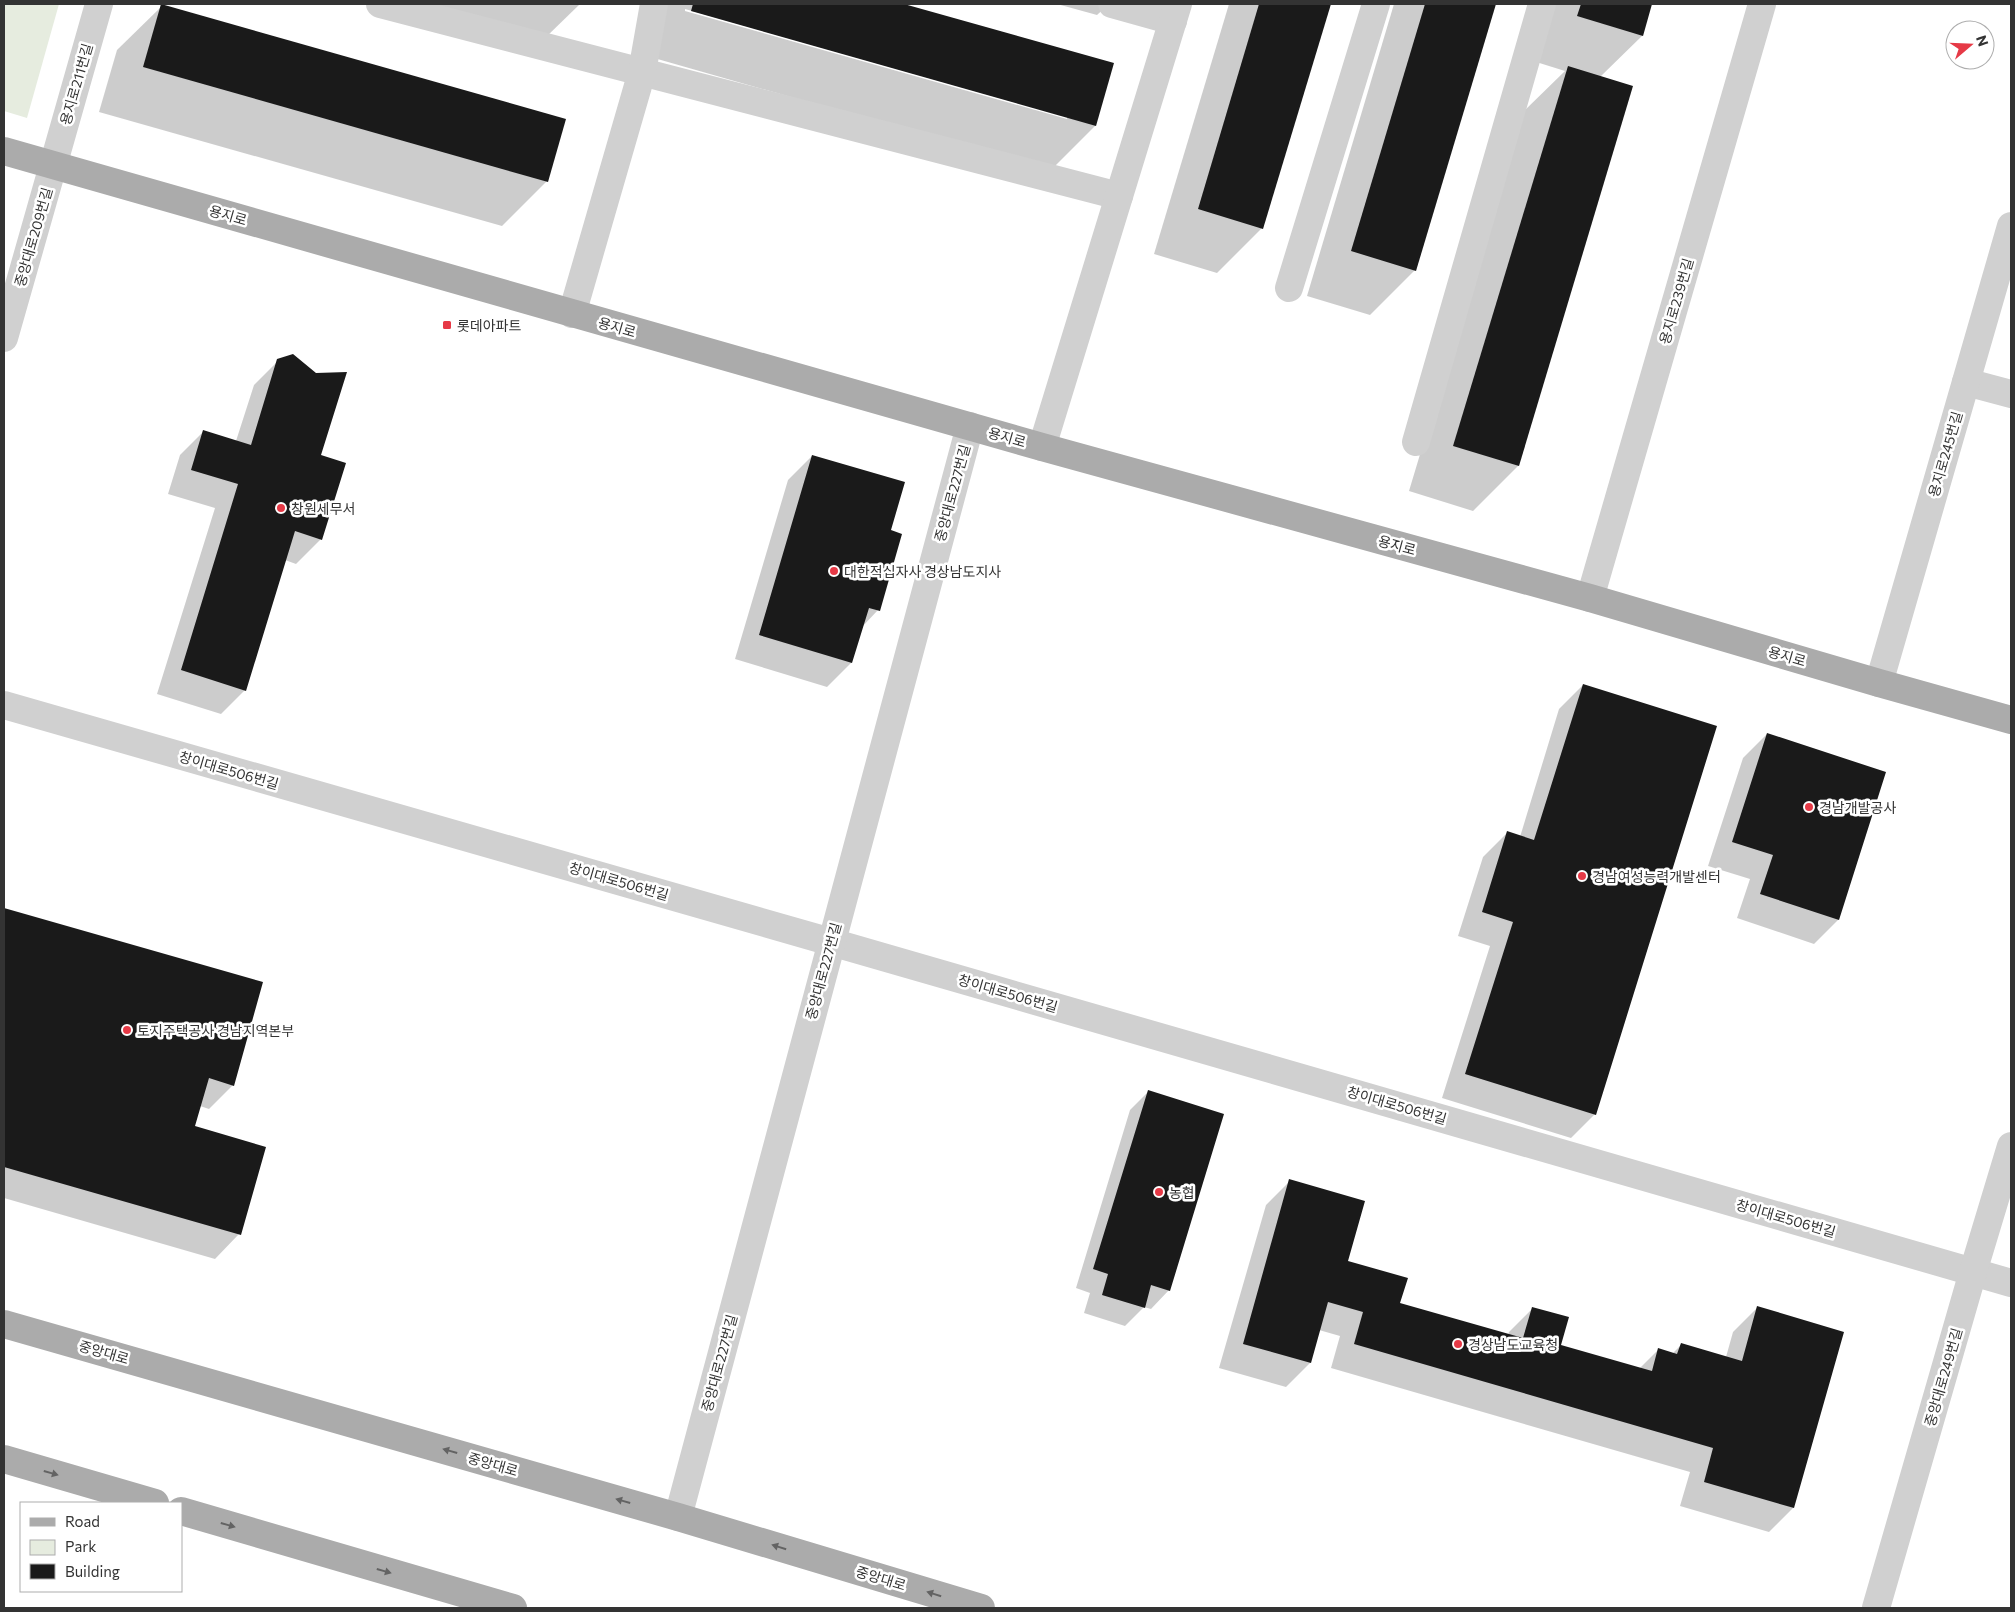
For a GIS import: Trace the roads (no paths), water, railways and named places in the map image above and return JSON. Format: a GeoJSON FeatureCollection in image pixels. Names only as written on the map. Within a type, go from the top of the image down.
{"type":"FeatureCollection","features":[{"type":"Feature","properties":{"kind":"main road","name":"용지로"},"geometry":{"type":"LineString","coordinates":[[4,152],[53,164],[1042,447],[1590,598],[2011,720]]}},
{"type":"Feature","properties":{"kind":"main road","name":"중앙대로"},"geometry":{"type":"LineString","coordinates":[[4,1324],[678,1517],[981,1608]]}},
{"type":"Feature","properties":{"kind":"main road"},"geometry":{"type":"LineString","coordinates":[[4,1459],[152,1502]]}},
{"type":"Feature","properties":{"kind":"main road"},"geometry":{"type":"LineString","coordinates":[[182,1511],[512,1608]]}},
{"type":"Feature","properties":{"kind":"street","name":"용지로211번길"},"geometry":{"type":"LineString","coordinates":[[53,164],[99,4]]}},
{"type":"Feature","properties":{"kind":"street"},"geometry":{"type":"LineString","coordinates":[[380,4],[1119,196]]}},
{"type":"Feature","properties":{"kind":"street"},"geometry":{"type":"LineString","coordinates":[[572,314],[642,72],[654,4]]}},
{"type":"Feature","properties":{"kind":"street"},"geometry":{"type":"LineString","coordinates":[[1042,447],[1175,12],[1112,4]]}},
{"type":"Feature","properties":{"kind":"street"},"geometry":{"type":"LineString","coordinates":[[1289,288],[1376,4]]}},
{"type":"Feature","properties":{"kind":"street"},"geometry":{"type":"LineString","coordinates":[[1416,442],[1542,4]]}},
{"type":"Feature","properties":{"kind":"street","name":"용지로239번길"},"geometry":{"type":"LineString","coordinates":[[1590,598],[1762,4]]}},
{"type":"Feature","properties":{"kind":"street","name":"중앙대로209번길"},"geometry":{"type":"LineString","coordinates":[[4,338],[53,164]]}},
{"type":"Feature","properties":{"kind":"street","name":"용지로245번길"},"geometry":{"type":"LineString","coordinates":[[1879,683],[2011,226]]}},
{"type":"Feature","properties":{"kind":"street"},"geometry":{"type":"LineString","coordinates":[[1966,382],[2011,394]]}},
{"type":"Feature","properties":{"kind":"street","name":"중앙대로227번길"},"geometry":{"type":"LineString","coordinates":[[678,1517],[970,426]]}},
{"type":"Feature","properties":{"kind":"street","name":"창이대로506번길"},"geometry":{"type":"LineString","coordinates":[[4,705],[2011,1283]]}},
{"type":"Feature","properties":{"kind":"street","name":"중앙대로249번길"},"geometry":{"type":"LineString","coordinates":[[1876,1608],[2011,1146]]}},
{"type":"Feature","properties":{"kind":"place","name":"롯데아파트"},"geometry":{"type":"Point","coordinates":[447,325]}},
{"type":"Feature","properties":{"kind":"place","name":"창원세무서"},"geometry":{"type":"Point","coordinates":[281,508]}},
{"type":"Feature","properties":{"kind":"place","name":"대한적십자사 경상남도지사"},"geometry":{"type":"Point","coordinates":[834,571]}},
{"type":"Feature","properties":{"kind":"place","name":"경남개발공사"},"geometry":{"type":"Point","coordinates":[1809,807]}},
{"type":"Feature","properties":{"kind":"place","name":"경남여성능력개발센터"},"geometry":{"type":"Point","coordinates":[1582,876]}},
{"type":"Feature","properties":{"kind":"place","name":"토지주택공사 경남지역본부"},"geometry":{"type":"Point","coordinates":[127,1030]}},
{"type":"Feature","properties":{"kind":"place","name":"농협"},"geometry":{"type":"Point","coordinates":[1159,1192]}},
{"type":"Feature","properties":{"kind":"place","name":"경상남도교육청"},"geometry":{"type":"Point","coordinates":[1458,1344]}}]}
